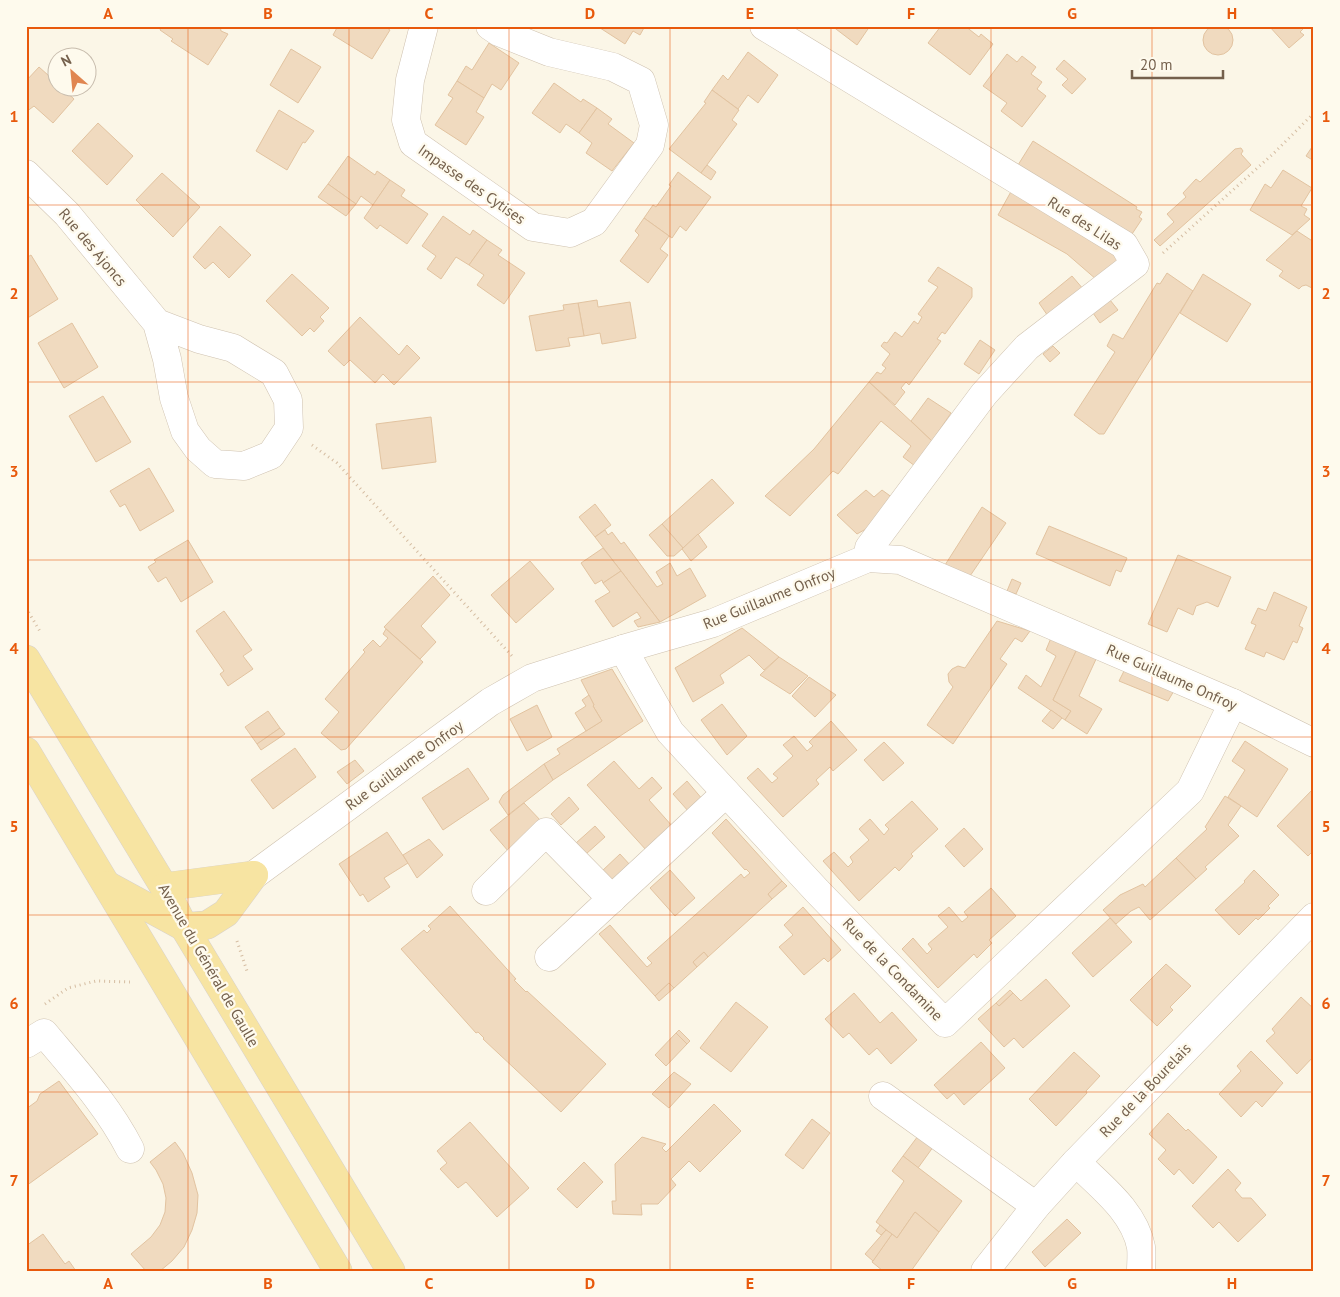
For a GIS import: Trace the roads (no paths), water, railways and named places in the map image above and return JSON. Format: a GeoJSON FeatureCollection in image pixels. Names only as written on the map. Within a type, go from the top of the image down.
{"type":"FeatureCollection","features":[{"type":"Feature","properties":{"kind":"main road","name":"Avenue du Général de Gaulle"},"geometry":{"type":"LineString","coordinates":[[26,659],[164,887],[184,927],[391,1271]]}},
{"type":"Feature","properties":{"kind":"main road"},"geometry":{"type":"LineString","coordinates":[[26,751],[338,1271]]}},
{"type":"Feature","properties":{"kind":"main road"},"geometry":{"type":"LineString","coordinates":[[164,887],[254,875]]}},
{"type":"Feature","properties":{"kind":"main road"},"geometry":{"type":"LineString","coordinates":[[106,884],[184,927],[207,925],[226,913],[254,875]]}},
{"type":"Feature","properties":{"kind":"street","name":"Impasse des Cytises"},"geometry":{"type":"LineString","coordinates":[[424,26],[410,80],[406,120],[414,143],[533,227],[570,233],[594,222],[650,145],[654,125],[641,81],[613,67],[549,52],[499,32],[490,26]]}},
{"type":"Feature","properties":{"kind":"street","name":"Rue des Lilas"},"geometry":{"type":"LineString","coordinates":[[764,26],[1124,245],[1135,264],[1027,348],[984,394],[869,548],[868,558]]}},
{"type":"Feature","properties":{"kind":"street","name":"Rue des Ajoncs"},"geometry":{"type":"LineString","coordinates":[[26,174],[67,214],[157,323],[167,359],[174,398],[185,431],[198,449],[215,464],[244,466],[271,455],[289,428],[288,400],[274,373],[233,348],[199,339],[157,323]]}},
{"type":"Feature","properties":{"kind":"street","name":"Rue Guillaume Onfroy"},"geometry":{"type":"LineString","coordinates":[[254,875],[490,702],[532,678],[714,623],[868,558],[900,560],[1233,703],[1314,743]]}},
{"type":"Feature","properties":{"kind":"street","name":"Rue de la Condamine"},"geometry":{"type":"LineString","coordinates":[[623,649],[670,732],[817,891],[945,1023],[1190,791],[1233,703]]}},
{"type":"Feature","properties":{"kind":"street"},"geometry":{"type":"LineString","coordinates":[[549,956],[726,793]]}},
{"type":"Feature","properties":{"kind":"street"},"geometry":{"type":"LineString","coordinates":[[486,891],[546,832],[612,899]]}},
{"type":"Feature","properties":{"kind":"street","name":"Rue de la Bourelais"},"geometry":{"type":"LineString","coordinates":[[985,1271],[1036,1206],[1076,1162],[1314,917]]}},
{"type":"Feature","properties":{"kind":"street"},"geometry":{"type":"LineString","coordinates":[[26,1044],[44,1033],[120,1129],[130,1150]]}},
{"type":"Feature","properties":{"kind":"street"},"geometry":{"type":"LineString","coordinates":[[883,1096],[1036,1206]]}},
{"type":"Feature","properties":{"kind":"street"},"geometry":{"type":"LineString","coordinates":[[1076,1162],[1122,1208],[1135,1228],[1141,1249],[1141,1271]]}}]}
